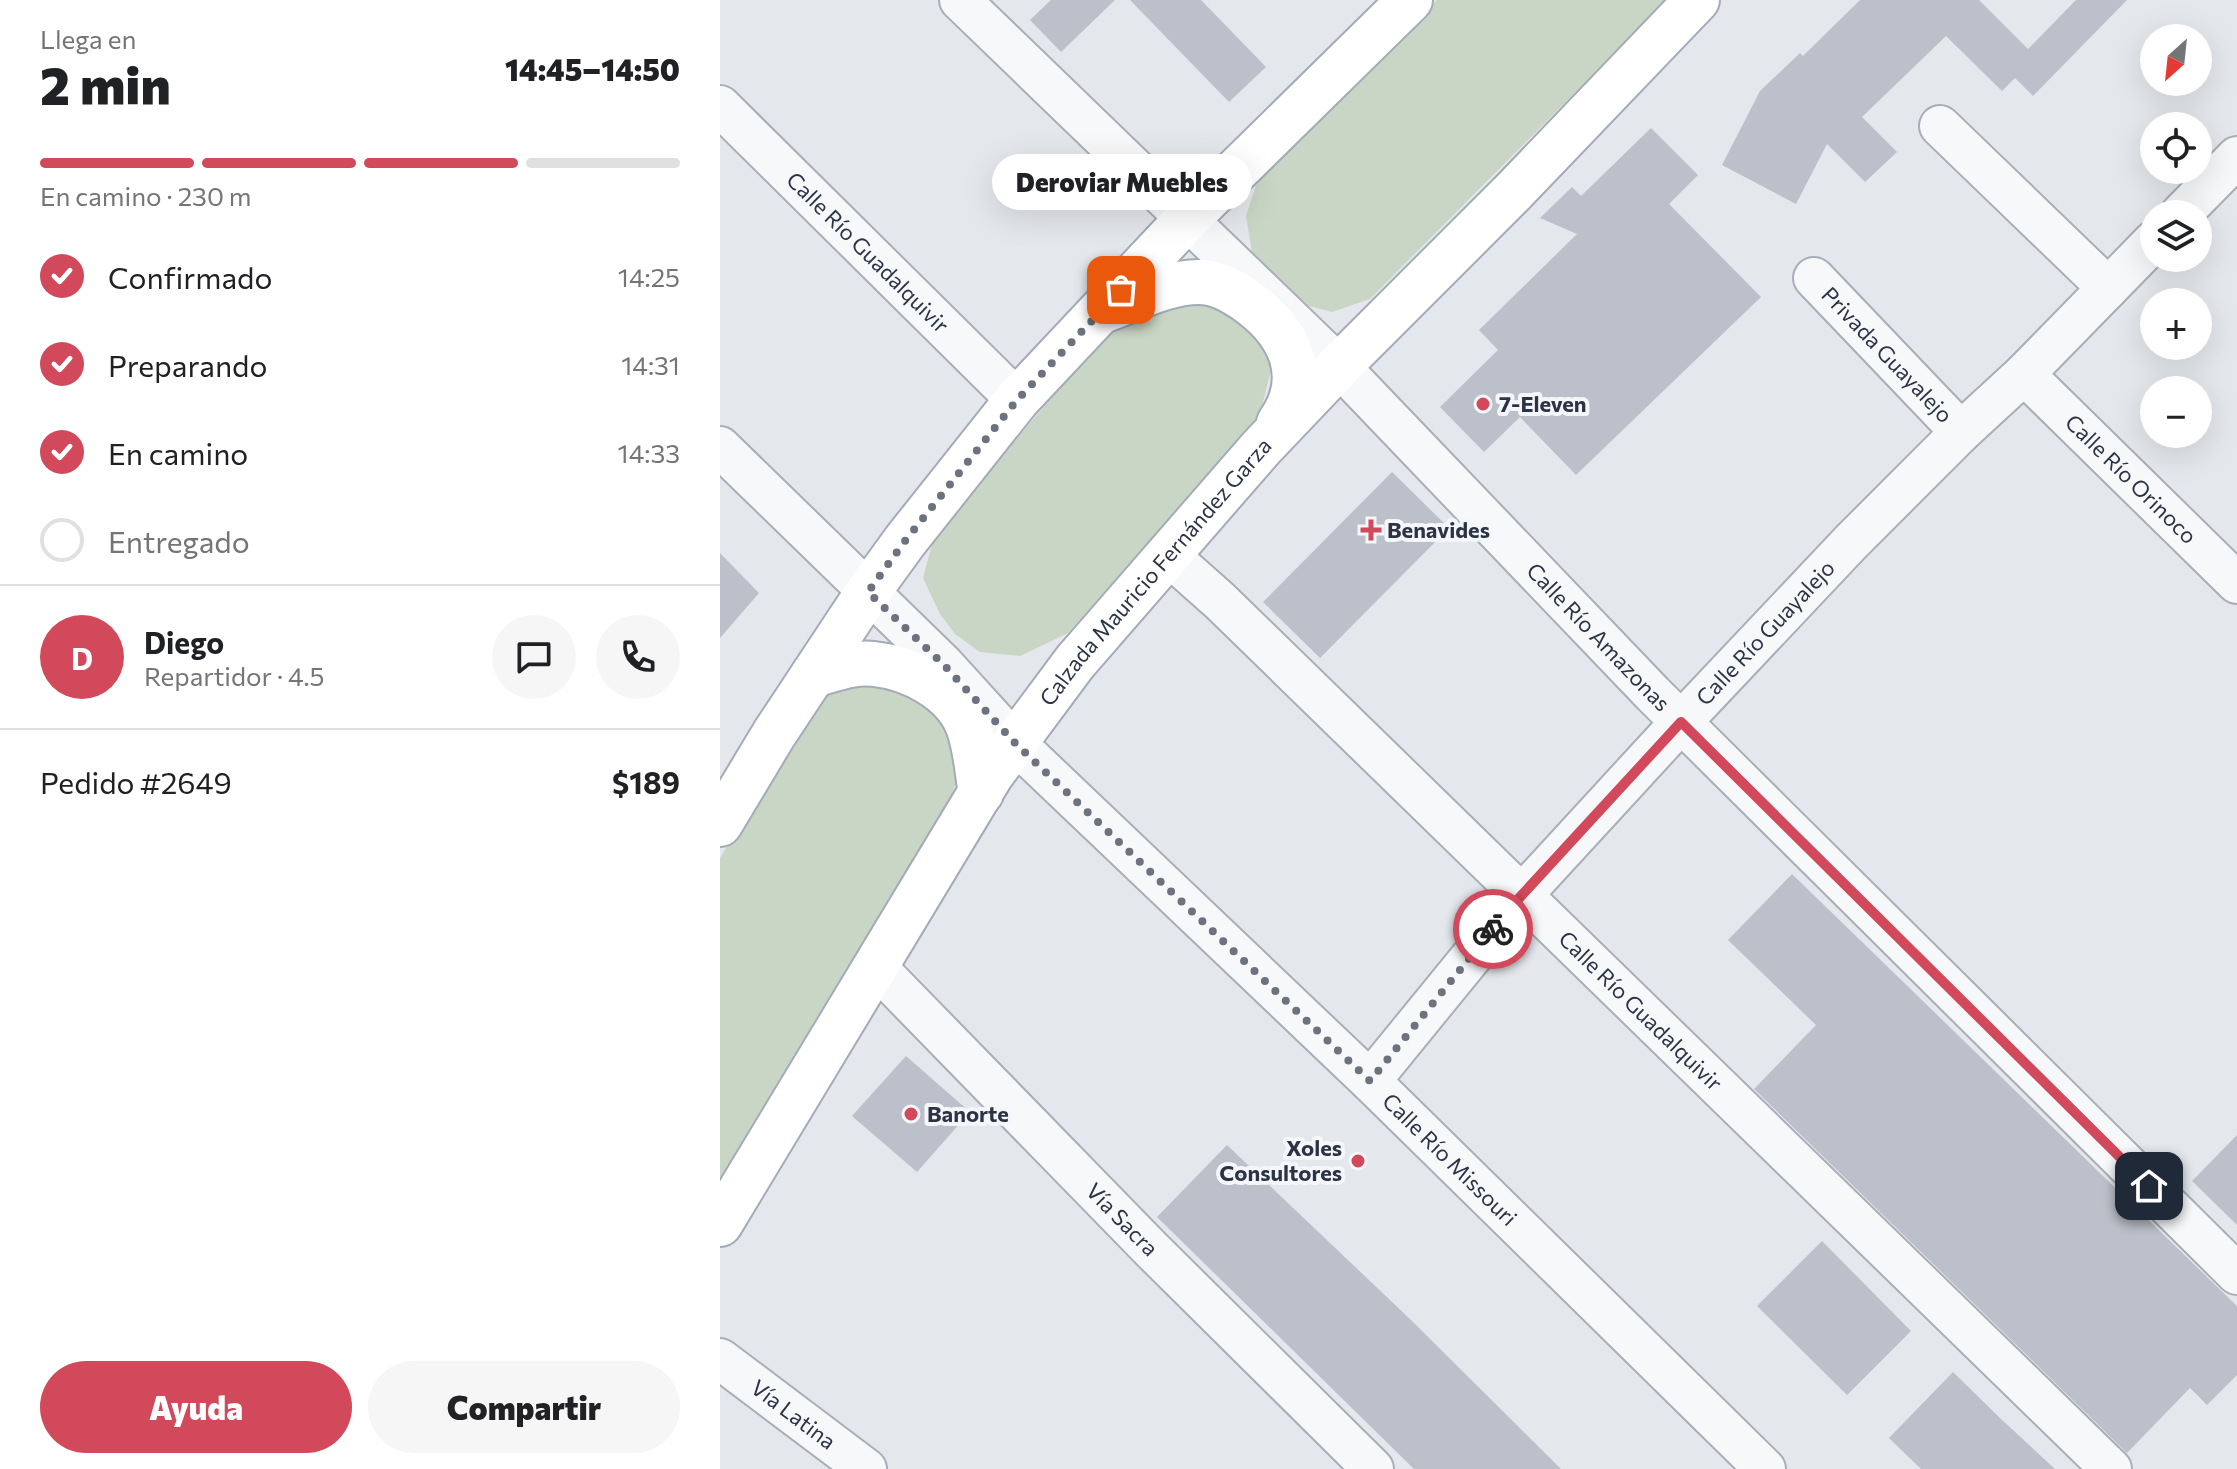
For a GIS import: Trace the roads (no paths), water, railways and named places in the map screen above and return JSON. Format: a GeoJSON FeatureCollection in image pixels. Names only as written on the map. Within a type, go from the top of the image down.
{"type":"FeatureCollection","features":[{"type":"Feature","properties":{"kind":"main road"},"geometry":{"type":"LineString","coordinates":[[720,824],[774,734],[868,592],[1017,400],[1187,219],[1410,0]]}},
{"type":"Feature","properties":{"kind":"main road","name":"Calzada Mauricio Fernández Garza"},"geometry":{"type":"LineString","coordinates":[[720,1224],[981,793],[1014,742],[1075,662],[1261,448],[1697,0]]}},
{"type":"Feature","properties":{"kind":"main road"},"geometry":{"type":"LineString","coordinates":[[1102,311],[1178,284],[1202,282],[1230,290],[1265,313],[1282,332],[1293,359],[1296,383],[1290,408],[1261,448]]}},
{"type":"Feature","properties":{"kind":"main road"},"geometry":{"type":"LineString","coordinates":[[813,675],[849,666],[874,664],[917,675],[954,704],[968,726],[981,793]]}},
{"type":"Feature","properties":{"kind":"street","name":"Calle Río Amazonas"},"geometry":{"type":"LineString","coordinates":[[960,0],[1339,366],[1681,722],[2237,1274]]}},
{"type":"Feature","properties":{"kind":"street","name":"Calle Río Guadalquivir"},"geometry":{"type":"LineString","coordinates":[[720,106],[1017,400]]}},
{"type":"Feature","properties":{"kind":"street"},"geometry":{"type":"LineString","coordinates":[[1940,126],[2108,288]]}},
{"type":"Feature","properties":{"kind":"street"},"geometry":{"type":"LineString","coordinates":[[2195,200],[2237,157]]}},
{"type":"Feature","properties":{"kind":"street","name":"Calle Río Guayalejo"},"geometry":{"type":"LineString","coordinates":[[1370,1081],[1521,896],[1681,722],[1851,542],[2024,374],[2140,255]]}},
{"type":"Feature","properties":{"kind":"street","name":"Privada Guayalejo"},"geometry":{"type":"LineString","coordinates":[[1814,278],[1961,432]]}},
{"type":"Feature","properties":{"kind":"street","name":"Calle Río Orinoco"},"geometry":{"type":"LineString","coordinates":[[2024,374],[2237,583]]}},
{"type":"Feature","properties":{"kind":"street","name":"Calle Río Missouri"},"geometry":{"type":"LineString","coordinates":[[720,447],[943,664],[1014,742],[1370,1081],[1765,1469]]}},
{"type":"Feature","properties":{"kind":"street","name":"Calle Río Guadalquivir"},"geometry":{"type":"LineString","coordinates":[[1167,554],[1220,601],[2111,1469]]}},
{"type":"Feature","properties":{"kind":"street","name":"Vía Sacra"},"geometry":{"type":"LineString","coordinates":[[875,966],[1151,1249],[1373,1469]]}},
{"type":"Feature","properties":{"kind":"street","name":"Vía Latina"},"geometry":{"type":"LineString","coordinates":[[720,1359],[866,1469]]}},
{"type":"Feature","properties":{"kind":"place","name":"Deroviar Muebles"},"geometry":{"type":"Point","coordinates":[1121,290]}},
{"type":"Feature","properties":{"kind":"place","name":"7-Eleven"},"geometry":{"type":"Point","coordinates":[1483,404]}},
{"type":"Feature","properties":{"kind":"place","name":"Benavides"},"geometry":{"type":"Point","coordinates":[1371,530]}},
{"type":"Feature","properties":{"kind":"place","name":"Banorte"},"geometry":{"type":"Point","coordinates":[911,1114]}},
{"type":"Feature","properties":{"kind":"place","name":"Xoles Consultores"},"geometry":{"type":"Point","coordinates":[1358,1161]}}]}
